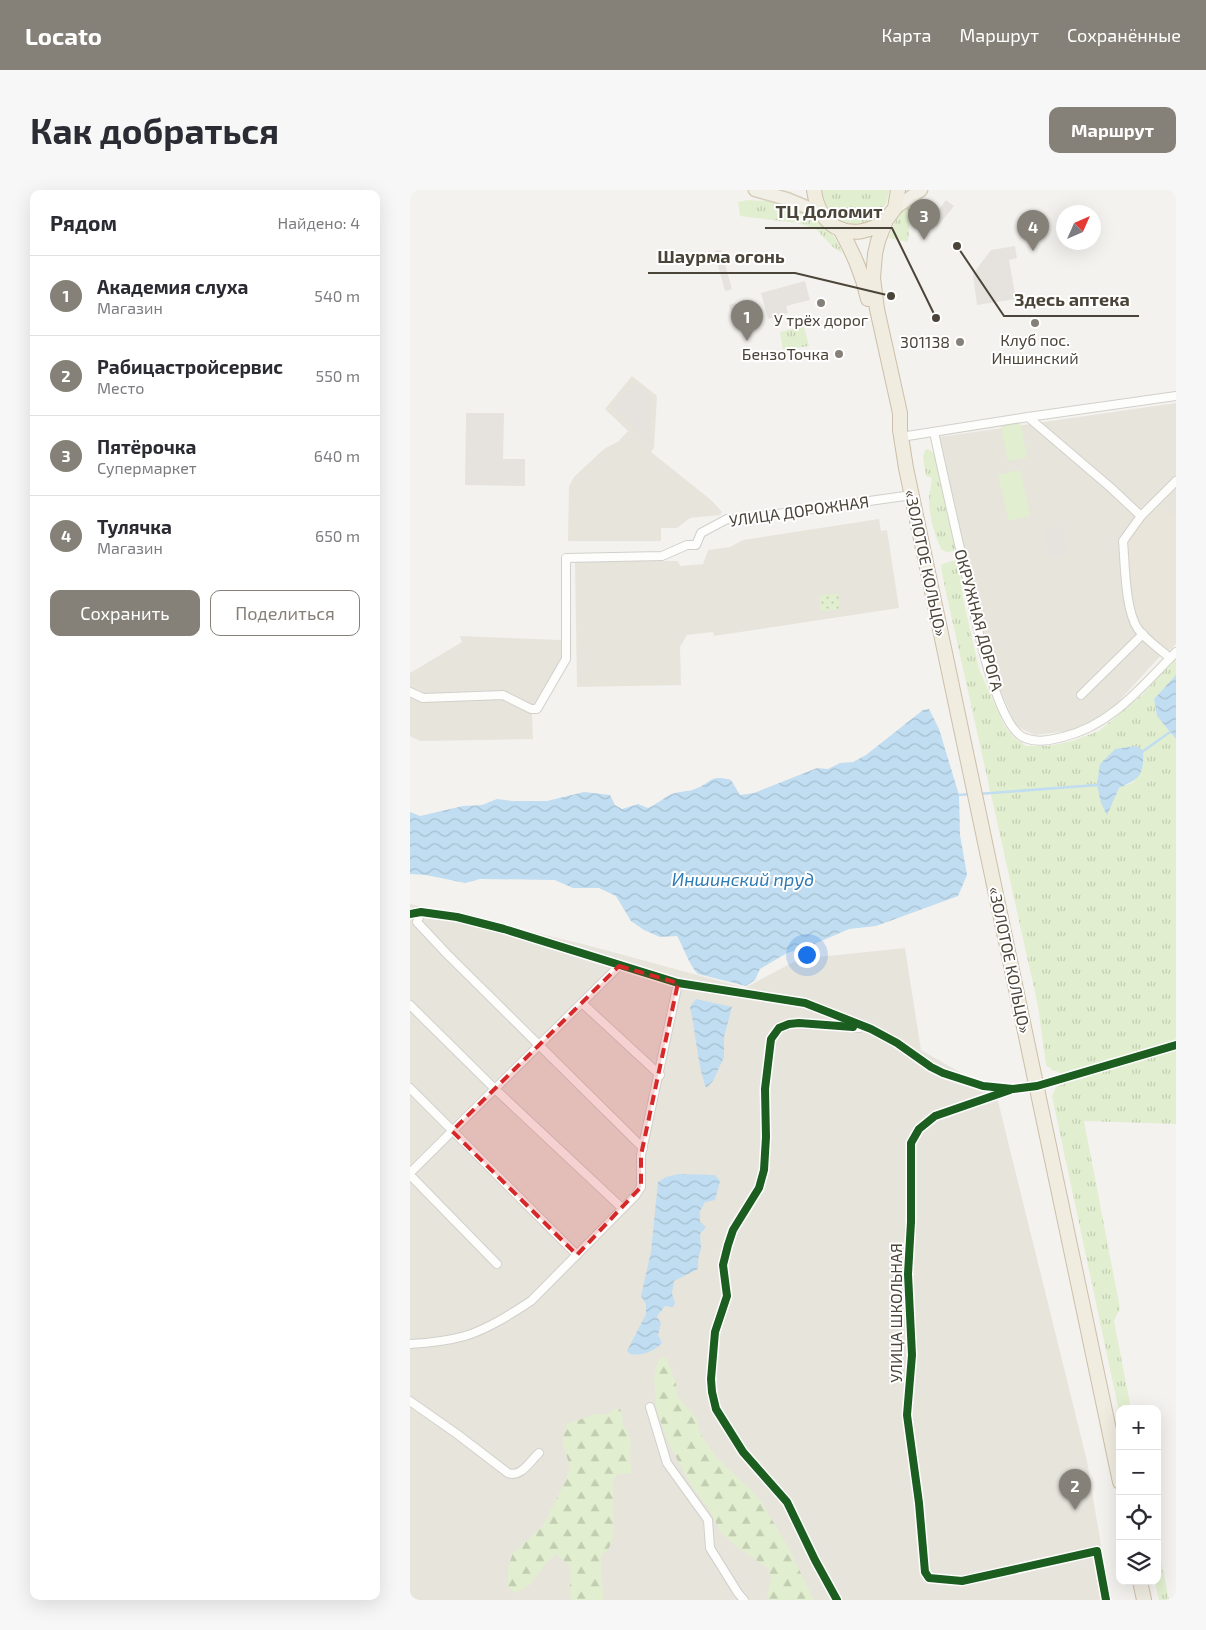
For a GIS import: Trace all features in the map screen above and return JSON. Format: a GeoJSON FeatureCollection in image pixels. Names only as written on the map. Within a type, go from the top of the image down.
{"type":"FeatureCollection","features":[{"type":"Feature","properties":{"kind":"highway"},"geometry":{"type":"LineString","coordinates":[[814,190],[821,213]]}},
{"type":"Feature","properties":{"kind":"highway","name":"«ЗОЛОТОЕ КОЛЬЦО»"},"geometry":{"type":"LineString","coordinates":[[898,190],[895,208],[881,224],[875,254],[874,278],[877,309],[900,413],[900,434],[912,495],[1116,1463]]}},
{"type":"Feature","properties":{"kind":"highway","name":"«ЗОЛОТОЕ КОЛЬЦО»"},"geometry":{"type":"LineString","coordinates":[[821,213],[829,222],[840,229],[855,256],[863,276],[892,415],[900,434]]}},
{"type":"Feature","properties":{"kind":"highway"},"geometry":{"type":"LineString","coordinates":[[840,229],[858,232],[881,224]]}},
{"type":"Feature","properties":{"kind":"highway"},"geometry":{"type":"LineString","coordinates":[[1141,1585],[1144,1600]]}},
{"type":"Feature","properties":{"kind":"main road"},"geometry":{"type":"LineString","coordinates":[[755,190],[760,190],[821,213]]}},
{"type":"Feature","properties":{"kind":"main road"},"geometry":{"type":"LineString","coordinates":[[895,208],[921,190]]}},
{"type":"Feature","properties":{"kind":"street"},"geometry":{"type":"LineString","coordinates":[[900,434],[934,432],[1176,396]]}},
{"type":"Feature","properties":{"kind":"street"},"geometry":{"type":"LineString","coordinates":[[1028,417],[1110,486],[1141,516]]}},
{"type":"Feature","properties":{"kind":"street","name":"ОКРУЖНАЯ ДОРОГА"},"geometry":{"type":"LineString","coordinates":[[934,432],[987,665],[1005,712],[1016,732],[1026,739],[1044,741],[1070,736],[1089,729],[1117,710],[1141,689],[1173,655]]}},
{"type":"Feature","properties":{"kind":"street"},"geometry":{"type":"LineString","coordinates":[[1173,655],[1143,634],[1135,623],[1126,581],[1122,541],[1141,516],[1176,480]]}},
{"type":"Feature","properties":{"kind":"street","name":"УЛИЦА ДОРОЖНАЯ"},"geometry":{"type":"LineString","coordinates":[[410,692],[423,698],[503,695],[531,709],[537,709],[566,660],[566,558],[662,556],[687,546],[696,545],[702,533],[726,519],[734,520],[912,495]]}},
{"type":"Feature","properties":{"kind":"street"},"geometry":{"type":"LineString","coordinates":[[1081,695],[1143,634]]}},
{"type":"Feature","properties":{"kind":"street"},"geometry":{"type":"LineString","coordinates":[[410,914],[421,912],[457,917],[504,929],[678,983],[804,1003],[871,1029],[897,1043],[931,1067],[943,1073],[983,1086],[1013,1089],[1038,1086],[1176,1044]]}},
{"type":"Feature","properties":{"kind":"street"},"geometry":{"type":"LineString","coordinates":[[421,912],[417,922],[643,1148]]}},
{"type":"Feature","properties":{"kind":"street"},"geometry":{"type":"LineString","coordinates":[[497,1264],[410,1174],[619,966]]}},
{"type":"Feature","properties":{"kind":"street"},"geometry":{"type":"LineString","coordinates":[[410,1344],[428,1343],[466,1335],[510,1314],[540,1293],[635,1196],[641,1187],[643,1148],[678,983]]}},
{"type":"Feature","properties":{"kind":"street"},"geometry":{"type":"LineString","coordinates":[[582,1003],[660,1075]]}},
{"type":"Feature","properties":{"kind":"street"},"geometry":{"type":"LineString","coordinates":[[410,1005],[495,1089],[622,1208]]}},
{"type":"Feature","properties":{"kind":"street"},"geometry":{"type":"LineString","coordinates":[[837,1600],[785,1499],[743,1452],[716,1409],[712,1397],[711,1379],[715,1332],[727,1296],[723,1265],[728,1245],[738,1221],[756,1196],[763,1177],[766,1137],[765,1090],[771,1039],[779,1028],[794,1023],[871,1029]]}},
{"type":"Feature","properties":{"kind":"street"},"geometry":{"type":"LineString","coordinates":[[410,1088],[577,1255]]}},
{"type":"Feature","properties":{"kind":"street","name":"УЛИЦА ШКОЛЬНАЯ"},"geometry":{"type":"LineString","coordinates":[[1013,1089],[935,1116],[919,1129],[911,1143],[911,1222],[908,1274],[912,1356],[907,1415],[925,1572],[929,1578],[960,1582],[1097,1551],[1106,1600]]}},
{"type":"Feature","properties":{"kind":"street"},"geometry":{"type":"LineString","coordinates":[[410,1401],[512,1475],[519,1473],[538,1453]]}},
{"type":"Feature","properties":{"kind":"street"},"geometry":{"type":"LineString","coordinates":[[650,1408],[666,1463],[708,1520],[710,1548],[744,1600]]}},
{"type":"Feature","properties":{"kind":"highlighted area"},"geometry":{"type":"Polygon","coordinates":[[[619,966],[678,983],[641,1155],[641,1187],[577,1255],[452,1131],[619,966]]]}},
{"type":"Feature","properties":{"kind":"shaded area"},"geometry":{"type":"Polygon","coordinates":[[[946,200],[954,206],[937,227],[930,221],[946,200]]]}},
{"type":"Feature","properties":{"kind":"shaded area"},"geometry":{"type":"Polygon","coordinates":[[[1015,246],[1017,258],[1009,260],[1016,299],[977,305],[973,274],[991,250],[1015,246]]]}},
{"type":"Feature","properties":{"kind":"shaded area"},"geometry":{"type":"Polygon","coordinates":[[[721,250],[732,289],[725,291],[714,251],[721,250]]]}},
{"type":"Feature","properties":{"kind":"shaded area"},"geometry":{"type":"Polygon","coordinates":[[[805,281],[810,300],[786,306],[788,313],[768,319],[761,293],[805,281]]]}},
{"type":"Feature","properties":{"kind":"shaded area"},"geometry":{"type":"Polygon","coordinates":[[[736,303],[743,324],[736,326],[729,305],[736,303]]]}},
{"type":"Feature","properties":{"kind":"shaded area"},"geometry":{"type":"Polygon","coordinates":[[[632,376],[657,396],[654,448],[651,452],[711,500],[722,512],[720,515],[690,518],[677,528],[661,528],[661,541],[568,541],[569,486],[574,477],[604,449],[619,441],[628,431],[605,409],[632,376]]]}},
{"type":"Feature","properties":{"kind":"shaded area"},"geometry":{"type":"Polygon","coordinates":[[[633,383],[651,398],[650,443],[613,407],[633,383]]]}},
{"type":"Feature","properties":{"kind":"shaded area"},"geometry":{"type":"Polygon","coordinates":[[[1176,403],[1176,639],[1107,714],[1071,731],[1034,735],[1016,726],[992,671],[939,437],[1176,403]]]}},
{"type":"Feature","properties":{"kind":"shaded area"},"geometry":{"type":"Polygon","coordinates":[[[466,413],[504,413],[503,459],[525,459],[525,486],[465,485],[466,413]]]}},
{"type":"Feature","properties":{"kind":"shaded area"},"geometry":{"type":"Polygon","coordinates":[[[1156,508],[1171,513],[1176,518],[1176,644],[1169,651],[1141,624],[1137,613],[1125,543],[1144,518],[1156,508]]]}},
{"type":"Feature","properties":{"kind":"shaded area"},"geometry":{"type":"Polygon","coordinates":[[[879,519],[881,531],[887,530],[899,608],[714,636],[713,632],[687,635],[680,647],[681,685],[577,687],[575,561],[678,561],[680,566],[703,564],[708,550],[730,547],[743,540],[879,519]]]}},
{"type":"Feature","properties":{"kind":"shaded area"},"geometry":{"type":"Polygon","coordinates":[[[1062,526],[1068,554],[1049,558],[1043,530],[1062,526]]]}},
{"type":"Feature","properties":{"kind":"shaded area"},"geometry":{"type":"Polygon","coordinates":[[[460,636],[561,640],[561,660],[532,714],[533,739],[420,741],[410,736],[410,673],[462,642],[460,636]]]}},
{"type":"Feature","properties":{"kind":"shaded area"},"geometry":{"type":"Polygon","coordinates":[[[410,904],[583,944],[745,988],[799,959],[905,948],[921,1050],[996,1093],[1087,1461],[1110,1600],[410,1600],[410,904]]]}},
{"type":"Feature","properties":{"kind":"green space"},"geometry":{"type":"Polygon","coordinates":[[[822,190],[889,190],[887,201],[882,210],[867,222],[857,224],[838,219],[830,212],[825,205],[822,190]]]}},
{"type":"Feature","properties":{"kind":"green space"},"geometry":{"type":"Polygon","coordinates":[[[917,199],[910,219],[908,242],[889,238],[899,216],[907,206],[917,199]]]}},
{"type":"Feature","properties":{"kind":"green space"},"geometry":{"type":"Polygon","coordinates":[[[748,200],[776,202],[790,206],[808,215],[825,227],[838,243],[842,253],[833,247],[816,229],[797,223],[740,216],[738,202],[748,200]]]}},
{"type":"Feature","properties":{"kind":"green space"},"geometry":{"type":"Polygon","coordinates":[[[804,326],[809,346],[783,350],[780,332],[804,326]]]}},
{"type":"Feature","properties":{"kind":"green space"},"geometry":{"type":"Polygon","coordinates":[[[1020,422],[1027,457],[1008,461],[1001,426],[1020,422]]]}},
{"type":"Feature","properties":{"kind":"green space"},"geometry":{"type":"Polygon","coordinates":[[[928,449],[934,453],[956,544],[954,551],[946,552],[941,549],[932,524],[929,498],[931,478],[926,476],[923,457],[925,450],[928,449]]]}},
{"type":"Feature","properties":{"kind":"green space"},"geometry":{"type":"Polygon","coordinates":[[[1020,470],[1030,516],[1009,521],[998,475],[1020,470]]]}},
{"type":"Feature","properties":{"kind":"green space"},"geometry":{"type":"Polygon","coordinates":[[[956,560],[979,669],[1004,725],[1013,737],[1026,746],[1049,746],[1072,741],[1099,731],[1142,695],[1176,658],[1176,675],[1154,699],[1157,716],[1176,739],[1176,1124],[1084,1121],[1120,1308],[1114,1321],[1130,1405],[1118,1405],[1052,1096],[1056,1087],[1064,1084],[1059,1072],[1052,1070],[1046,1065],[1038,1006],[941,567],[942,564],[956,560]],[[1115,749],[1107,814],[1119,788],[1134,782],[1115,749]]]}},
{"type":"Feature","properties":{"kind":"green space"},"geometry":{"type":"Polygon","coordinates":[[[838,593],[840,609],[821,612],[819,596],[838,593]]]}},
{"type":"Feature","properties":{"kind":"green space"},"geometry":{"type":"Polygon","coordinates":[[[659,1357],[667,1359],[676,1384],[677,1396],[696,1418],[702,1437],[716,1457],[759,1498],[788,1547],[814,1600],[771,1600],[767,1597],[771,1577],[768,1568],[737,1547],[721,1532],[709,1509],[691,1485],[669,1444],[657,1412],[654,1378],[659,1357]]]}},
{"type":"Feature","properties":{"kind":"green space"},"geometry":{"type":"Polygon","coordinates":[[[613,1409],[620,1409],[624,1426],[629,1434],[632,1473],[618,1474],[613,1480],[614,1534],[609,1548],[601,1556],[604,1600],[572,1600],[570,1596],[571,1575],[569,1566],[556,1554],[545,1564],[530,1585],[515,1593],[508,1587],[508,1568],[513,1553],[543,1526],[565,1482],[570,1466],[563,1445],[567,1424],[596,1414],[609,1414],[613,1409]]]}},
{"type":"Feature","properties":{"kind":"green space"},"geometry":{"type":"Polygon","coordinates":[[[1161,1561],[1169,1600],[1159,1600],[1156,1585],[1161,1585],[1161,1561]]]}},
{"type":"Feature","properties":{"kind":"water"},"geometry":{"type":"Polygon","coordinates":[[[1176,675],[1176,739],[1157,716],[1154,699],[1176,675]]]}},
{"type":"Feature","properties":{"kind":"water","name":"Иншинский пруд"},"geometry":{"type":"Polygon","coordinates":[[[929,709],[939,729],[959,795],[960,835],[967,875],[958,896],[876,926],[849,929],[805,948],[787,953],[760,969],[755,980],[746,986],[698,974],[689,962],[677,936],[660,937],[644,930],[631,921],[616,896],[599,888],[573,888],[555,880],[480,879],[465,883],[426,875],[410,874],[410,812],[420,816],[463,806],[482,805],[497,799],[547,801],[584,792],[610,795],[615,805],[622,809],[638,804],[648,808],[672,794],[701,787],[711,780],[718,778],[731,780],[740,795],[754,793],[817,768],[828,769],[840,763],[853,762],[866,755],[923,710],[929,709]]]}},
{"type":"Feature","properties":{"kind":"water"},"geometry":{"type":"Polygon","coordinates":[[[1136,746],[1143,750],[1142,770],[1137,778],[1119,788],[1107,815],[1101,803],[1097,785],[1100,764],[1115,749],[1136,746]]]}},
{"type":"Feature","properties":{"kind":"water"},"geometry":{"type":"Polygon","coordinates":[[[696,999],[732,1007],[724,1037],[724,1057],[713,1081],[706,1088],[690,1007],[696,999]]]}},
{"type":"Feature","properties":{"kind":"water"},"geometry":{"type":"Polygon","coordinates":[[[679,1174],[715,1175],[720,1181],[715,1200],[705,1202],[700,1211],[700,1222],[706,1227],[700,1234],[701,1249],[698,1269],[674,1281],[672,1293],[675,1304],[672,1307],[665,1306],[657,1316],[661,1324],[658,1335],[662,1343],[647,1353],[630,1354],[627,1351],[646,1314],[646,1304],[641,1296],[651,1252],[658,1182],[666,1177],[679,1174]]]}},
{"type":"Feature","properties":{"kind":"waterway"},"geometry":{"type":"LineString","coordinates":[[1142,752],[1170,732],[1176,725]]}},
{"type":"Feature","properties":{"kind":"waterway"},"geometry":{"type":"LineString","coordinates":[[978,794],[1097,785],[1099,783]]}},
{"type":"Feature","properties":{"kind":"waterway"},"geometry":{"type":"LineString","coordinates":[[959,795],[970,794]]}},
{"type":"Feature","properties":{"kind":"cycle path"},"geometry":{"type":"LineString","coordinates":[[410,914],[421,912],[457,917],[504,929],[678,983],[805,1003],[871,1029],[897,1043],[931,1067],[943,1073],[983,1086],[1013,1089],[1037,1086],[1176,1045]]}},
{"type":"Feature","properties":{"kind":"cycle path"},"geometry":{"type":"LineString","coordinates":[[837,1600],[787,1502],[743,1452],[716,1409],[711,1379],[715,1332],[727,1296],[723,1265],[728,1245],[733,1230],[759,1188],[764,1170],[766,1137],[765,1089],[771,1039],[779,1028],[789,1024],[853,1027]]}},
{"type":"Feature","properties":{"kind":"cycle path"},"geometry":{"type":"LineString","coordinates":[[1010,1090],[935,1116],[919,1129],[911,1143],[911,1222],[908,1274],[912,1355],[907,1415],[919,1503],[925,1572],[929,1578],[962,1581],[1097,1551],[1106,1600]]}},
{"type":"Feature","properties":{"kind":"place","name":"Пятёрочка"},"geometry":{"type":"Point","coordinates":[924,240]}},
{"type":"Feature","properties":{"kind":"place","name":"Здесь аптека"},"geometry":{"type":"Point","coordinates":[957,246]}},
{"type":"Feature","properties":{"kind":"place","name":"Тулячка"},"geometry":{"type":"Point","coordinates":[1033,251]}},
{"type":"Feature","properties":{"kind":"place","name":"Шаурма огонь"},"geometry":{"type":"Point","coordinates":[891,296]}},
{"type":"Feature","properties":{"kind":"place","name":"У трёх дорог"},"geometry":{"type":"Point","coordinates":[821,303]}},
{"type":"Feature","properties":{"kind":"place","name":"ТЦ Доломит"},"geometry":{"type":"Point","coordinates":[936,318]}},
{"type":"Feature","properties":{"kind":"place","name":"Клуб пос. Иншинский"},"geometry":{"type":"Point","coordinates":[1035,323]}},
{"type":"Feature","properties":{"kind":"place","name":"Академия слуха"},"geometry":{"type":"Point","coordinates":[747,341]}},
{"type":"Feature","properties":{"kind":"place","name":"301138"},"geometry":{"type":"Point","coordinates":[960,342]}},
{"type":"Feature","properties":{"kind":"place","name":"БензоТочка"},"geometry":{"type":"Point","coordinates":[839,354]}},
{"type":"Feature","properties":{"kind":"place","name":"Рабицастройсервис"},"geometry":{"type":"Point","coordinates":[1075,1510]}}]}
